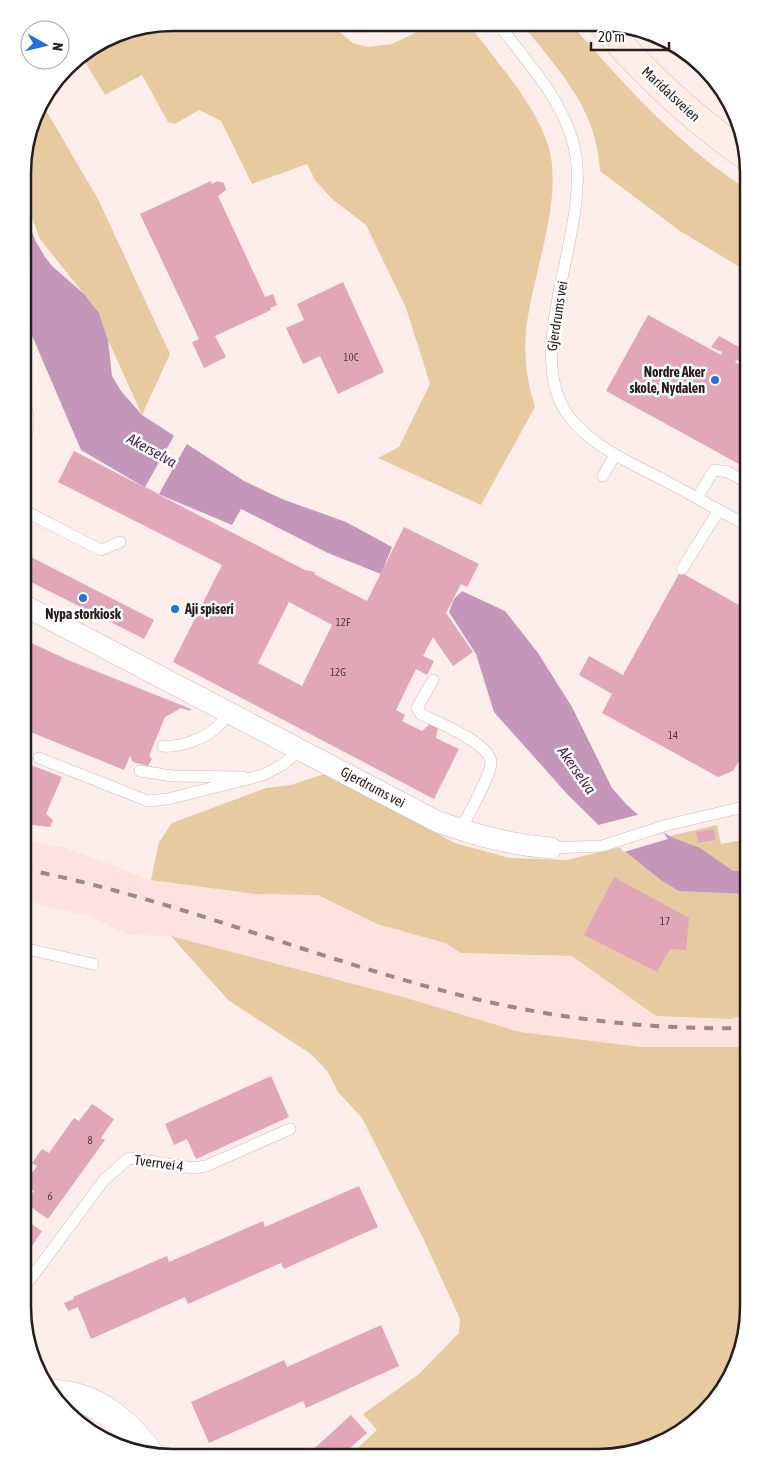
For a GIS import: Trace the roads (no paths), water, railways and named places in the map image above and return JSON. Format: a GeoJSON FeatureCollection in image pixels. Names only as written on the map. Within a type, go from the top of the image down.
{"type":"FeatureCollection","features":[{"type":"Feature","properties":{"kind":"main road","name":"Maridalsveien"},"geometry":{"type":"LineString","coordinates":[[610,32],[651,77],[690,113],[737,149]]}},
{"type":"Feature","properties":{"kind":"street","name":"Gjerdrums vei"},"geometry":{"type":"LineString","coordinates":[[31,609],[438,822],[517,845],[551,848]]}},
{"type":"Feature","properties":{"kind":"street"},"geometry":{"type":"LineString","coordinates":[[62,1395],[72,1396],[100,1408],[126,1425],[142,1445]]}},
{"type":"Feature","properties":{"kind":"lane","name":"Gjerdrums vei"},"geometry":{"type":"LineString","coordinates":[[504,31],[558,105],[574,146],[577,166],[578,196],[551,351],[552,382],[559,401],[570,418],[583,432],[615,455],[740,521]]}},
{"type":"Feature","properties":{"kind":"lane"},"geometry":{"type":"LineString","coordinates":[[603,476],[615,455]]}},
{"type":"Feature","properties":{"kind":"lane"},"geometry":{"type":"LineString","coordinates":[[697,498],[714,470],[728,472],[740,478]]}},
{"type":"Feature","properties":{"kind":"lane"},"geometry":{"type":"LineString","coordinates":[[682,569],[719,510]]}},
{"type":"Feature","properties":{"kind":"lane"},"geometry":{"type":"LineString","coordinates":[[31,514],[102,550],[120,542]]}},
{"type":"Feature","properties":{"kind":"lane"},"geometry":{"type":"LineString","coordinates":[[433,680],[418,708],[421,714],[488,751],[492,762],[486,779],[461,830]]}},
{"type":"Feature","properties":{"kind":"lane"},"geometry":{"type":"LineString","coordinates":[[162,746],[172,747],[196,739],[216,728],[229,712]]}},
{"type":"Feature","properties":{"kind":"lane"},"geometry":{"type":"LineString","coordinates":[[39,758],[148,801],[168,799],[252,778],[282,765],[300,749]]}},
{"type":"Feature","properties":{"kind":"lane"},"geometry":{"type":"LineString","coordinates":[[140,771],[174,776],[252,778]]}},
{"type":"Feature","properties":{"kind":"lane","name":"Gjerdrums vei"},"geometry":{"type":"LineString","coordinates":[[551,848],[602,846],[668,825],[739,808]]}},
{"type":"Feature","properties":{"kind":"lane"},"geometry":{"type":"LineString","coordinates":[[31,950],[93,964]]}},
{"type":"Feature","properties":{"kind":"lane","name":"Tverrvei 4"},"geometry":{"type":"LineString","coordinates":[[31,1277],[104,1180],[129,1158],[193,1168],[206,1166],[290,1129]]}},
{"type":"Feature","properties":{"kind":"water","name":"Akerselva"},"geometry":{"type":"Polygon","coordinates":[[[31,229],[35,240],[52,266],[84,294],[99,313],[108,340],[112,376],[121,391],[142,415],[244,481],[282,499],[346,522],[392,547],[381,574],[328,553],[241,509],[232,525],[151,491],[81,450],[31,333],[31,229]]]}},
{"type":"Feature","properties":{"kind":"water","name":"Akerselva"},"geometry":{"type":"Polygon","coordinates":[[[462,591],[505,611],[538,653],[572,707],[612,788],[643,819],[671,837],[700,848],[733,871],[739,871],[739,894],[679,891],[661,880],[626,852],[568,795],[494,712],[476,654],[449,612],[454,599],[462,591]]]}},
{"type":"Feature","properties":{"kind":"railway"},"geometry":{"type":"LineString","coordinates":[[31,871],[77,881],[183,910],[395,977],[485,1001],[522,1009],[597,1020],[672,1027],[739,1028]]}},
{"type":"Feature","properties":{"kind":"place","name":"Nordre Aker skole, Nydalen"},"geometry":{"type":"Point","coordinates":[715,380]}},
{"type":"Feature","properties":{"kind":"place","name":"Nypa storkiosk"},"geometry":{"type":"Point","coordinates":[83,598]}},
{"type":"Feature","properties":{"kind":"place","name":"Aji spiseri"},"geometry":{"type":"Point","coordinates":[175,609]}}]}
